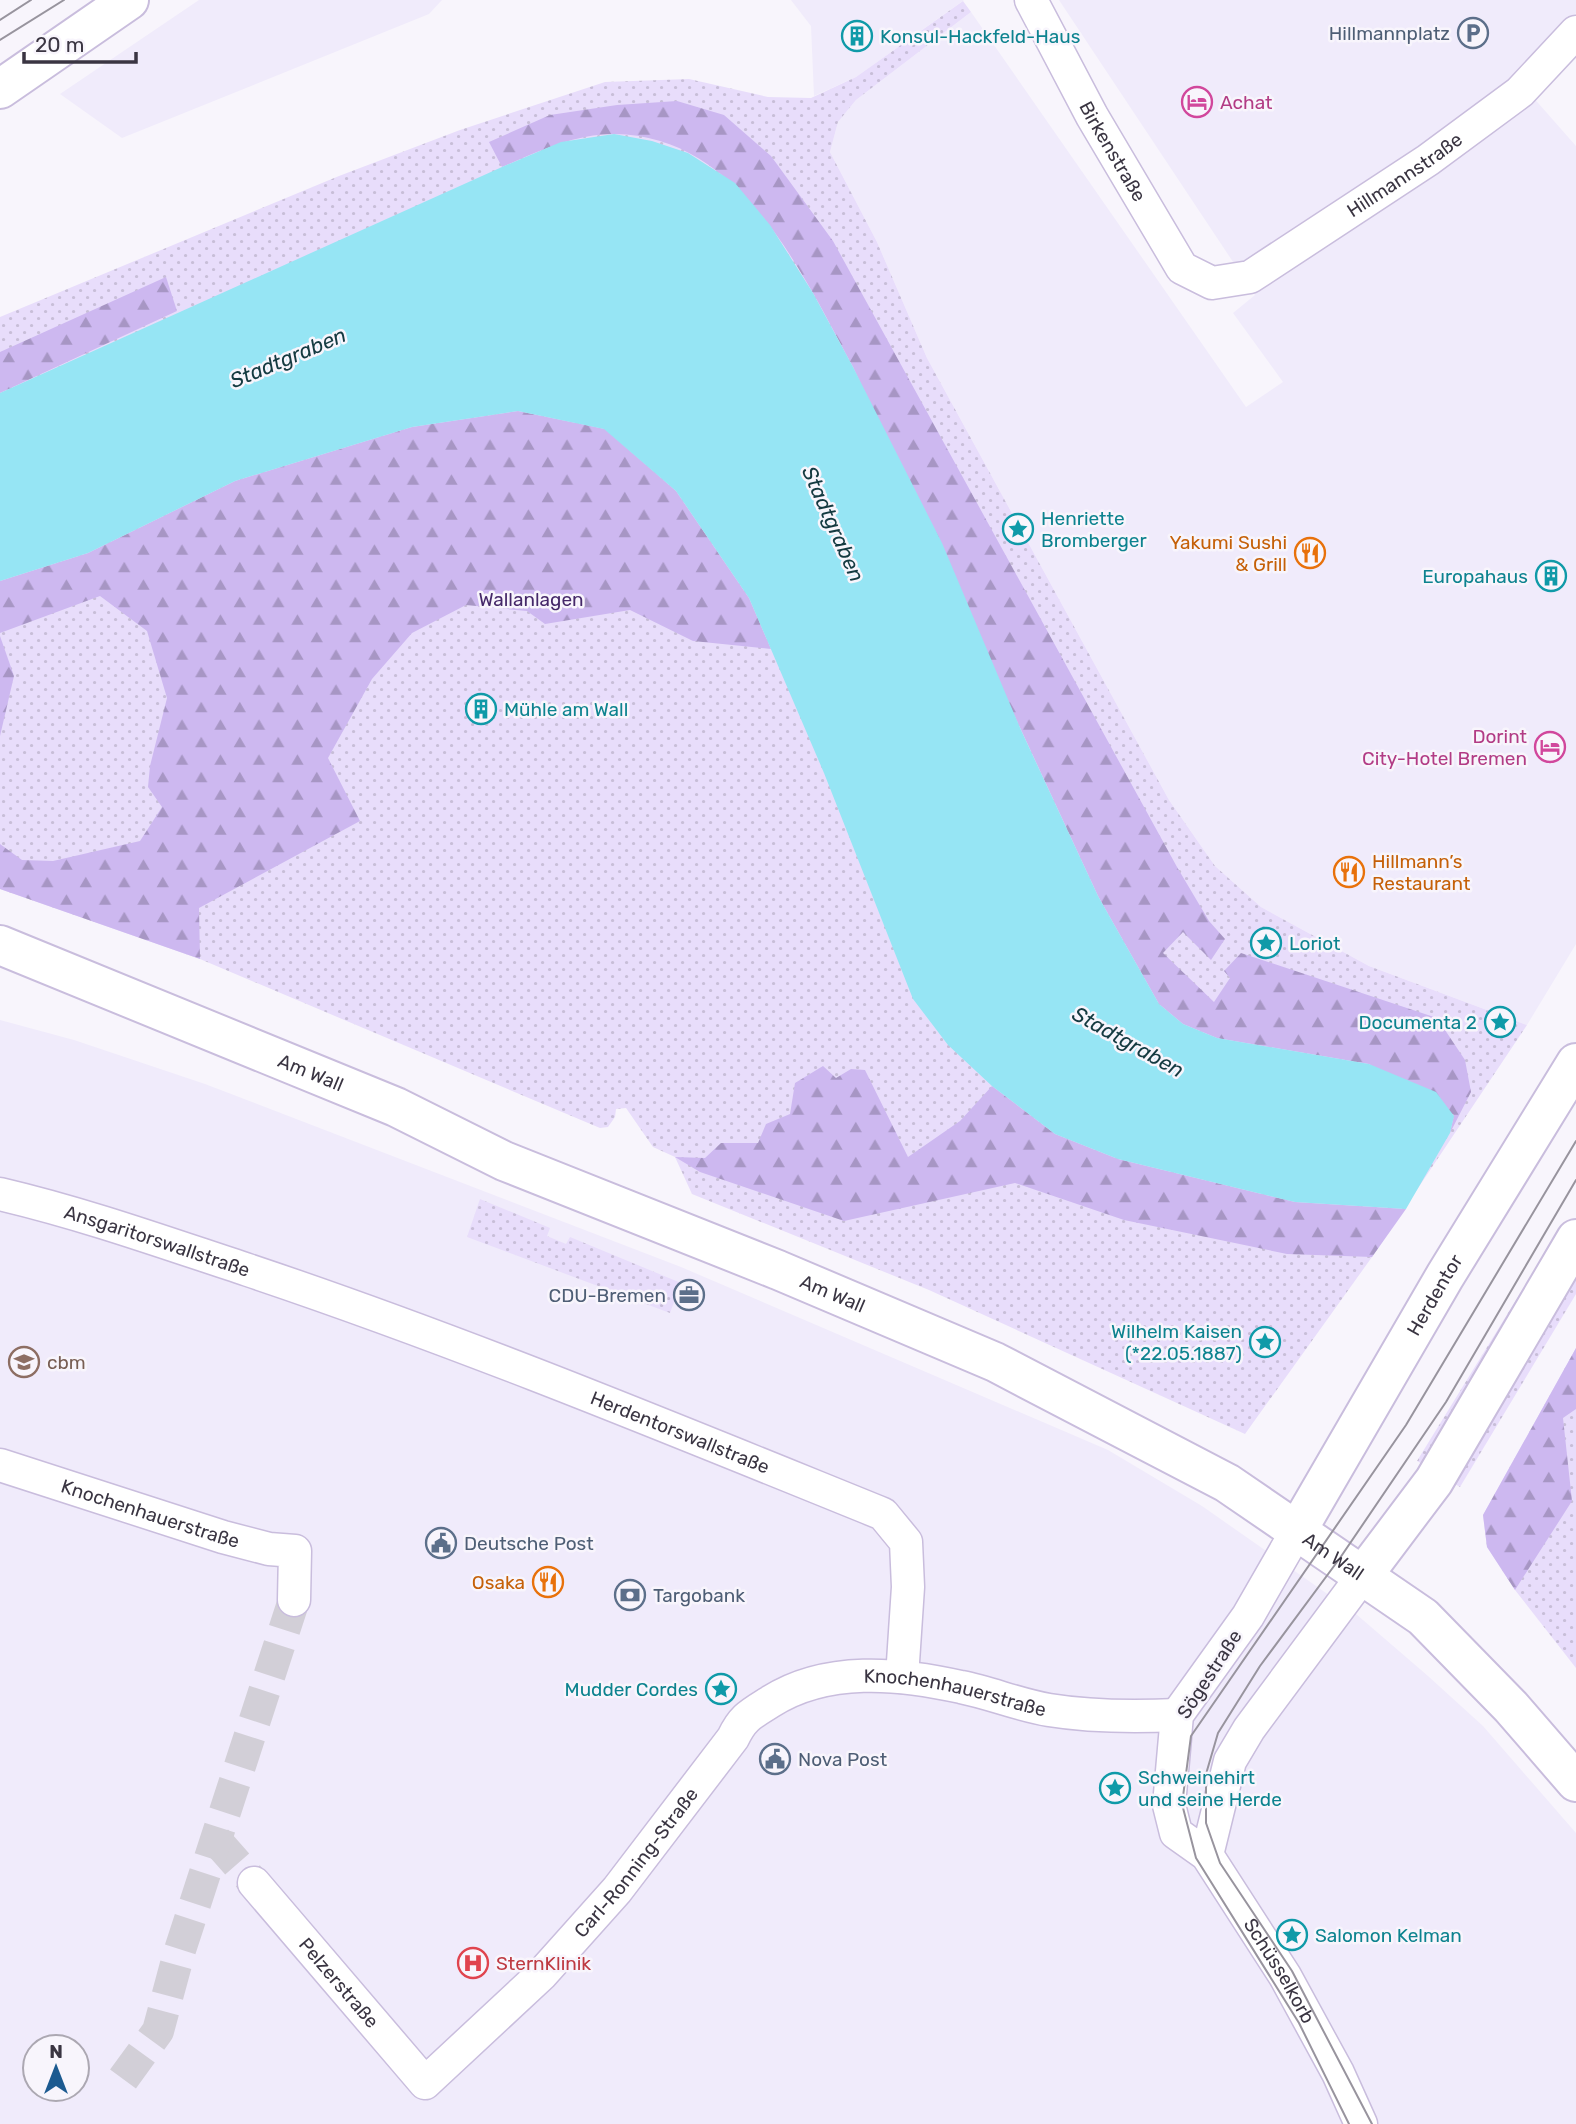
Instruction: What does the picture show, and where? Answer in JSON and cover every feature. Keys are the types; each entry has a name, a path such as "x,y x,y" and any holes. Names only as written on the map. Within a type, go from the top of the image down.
{"main road":[{"path":"0,89 130,0"},
{"name":"Am Wall","path":"0,945 396,1107 515,1166 778,1270 995,1362 1227,1483 1364,1574 1423,1618 1511,1707 1576,1782"},
{"path":"0,974 39,987 86,980"},
{"name":"Herdentor","path":"1298,1530 1445,1276 1576,1063"},
{"path":"1364,1574 1434,1481 1576,1239"}],"street":[{"name":"Birkenstraße","path":"1031,0 1092,116 1182,268 1212,284"},
{"name":"Hillmannstraße","path":"1212,284 1250,277 1429,160 1520,92 1576,32"},
{"name":"Ansgaritorswallstraße","path":"0,1194 70,1210 314,1292"},
{"name":"Herdentorswallstraße","path":"314,1292 600,1398 883,1514 906,1542 908,1610 902,1677"},
{"name":"Knochenhauerstraße","path":"3,1466 223,1537 269,1549 295,1551 294,1600"},
{"name":"Sögestraße","path":"1176,1833 1169,1805 1177,1716 1248,1616 1298,1530"},
{"path":"1207,1855 1230,1761 1249,1729 1364,1574"},
{"name":"Knochenhauerstraße","path":"742,1719 787,1690 844,1675 902,1677 961,1687 1046,1710 1085,1716 1177,1716"},
{"name":"Carl-Ronning-Straße","path":"425,2083 541,1975 617,1890 733,1738 742,1719"},
{"name":"Schüsselkorb","path":"1176,1833 1207,1855 1285,1976 1338,2073 1361,2124"},
{"name":"Pelzerstraße","path":"254,1883 425,2083"}],"shaded area":[{"path":"199,0 442,0 429,14 122,138 60,94"},
{"path":"791,0 964,0 856,77 814,96 811,26"},
{"path":"1059,0 1576,0 1576,13 1517,79 1576,146 1576,944 1527,1025 1369,966 1261,907 1215,866 1169,800 927,358 877,242 830,152 838,122 856,100 971,12 1246,407 1283,382 1233,313 1255,295"},
{"path":"0,1020 74,1040 205,1084 681,1267 1108,1450 1202,1506 1356,1614 1428,1676 1483,1726 1576,1833 1576,2124 0,2124"}],"green space":[{"name":"Wallanlagen","path":"963,1 971,12 856,100 838,122 830,152 877,242 927,358 1169,800 1215,866 1261,907 1369,966 1527,1025 1372,1257 1245,1434 929,1290 692,1194 675,1157 653,1147 626,1108 616,1109 615,1117 608,1127 600,1128 200,959 0,889 0,317 339,176 460,130 605,82 689,79 768,97 811,98 856,77"},
{"path":"677,101 724,115 771,156 833,241 1177,867 1209,921 1225,939 1211,960 1183,932 1163,953 1214,1002 1230,978 1224,971 1241,953 1437,1018 1465,1060 1471,1092 1450,1133 1454,1115 1369,1064 1217,1038 1183,1024 1159,1004 1098,896 853,367 788,252 762,216 732,183 697,158 658,140 614,134 585,137 556,145 502,167 489,142 550,115 617,105"},
{"path":"166,277 177,311 0,393 0,352"},
{"path":"518,411 605,429 676,491 749,598 771,649 693,641 630,610 545,624 527,611 466,605 412,633 372,679 328,758 360,821 199,908 200,959 0,889 0,844 22,860 53,861 140,841 162,807 148,787 150,766 167,698 147,631 100,596 0,633 0,581 88,553 235,481 412,427"},
{"path":"0,636 14,676 0,736"},
{"path":"823,1066 836,1078 851,1069 865,1070 908,1157 960,1121 992,1086 1055,1134 1118,1159 1295,1202 1406,1209 1372,1257 1287,1254 1124,1220 1015,1183 844,1221 700,1172 675,1157 705,1158 721,1143 758,1143 766,1124 790,1114 795,1083"},
{"path":"480,1199 550,1228 547,1236 566,1244 570,1237 681,1283 670,1313 467,1237"},
{"path":"1576,1261 1576,1294 1460,1487 1445,1478"},
{"path":"1535,1269 1541,1272 1426,1466 1417,1461"},
{"path":"1576,1348 1576,1668 1515,1590 1487,1547 1483,1515"},
{"path":"1576,1348 1576,1409 1563,1418 1572,1501 1515,1590 1487,1547 1483,1515"}],"water":[{"name":"Stadtgraben","path":"614,134 652,141 688,153 735,183 770,225 813,293 942,543 1021,730 1098,896 1159,1004 1183,1024 1217,1038 1369,1064 1436,1092 1454,1116 1450,1133 1406,1209 1295,1202 1118,1159 1055,1134 992,1086 948,1045 913,999 824,773 749,598 676,491 604,429 518,411 412,427 235,481 88,553 0,581 0,393 561,142"}],"tunnel":[{"path":"123,2079 158,2031 179,1953 294,1600"},
{"path":"216,1840 254,1883"}],"tram line":[{"path":"0,20 31,0"},
{"path":"0,40 64,0"},
{"path":"1349,2124 1299,2023 1196,1858 1182,1804 1191,1736 1406,1425 1576,1141"},
{"path":"1372,2124 1292,1971 1220,1863 1206,1823 1206,1774 1218,1733 1260,1666 1340,1558 1446,1402 1576,1180"}],"place":[{"name":"Hillmannplatz","path":"1473,33"},
{"name":"Konsul-Hackfeld-Haus","path":"857,36"},
{"name":"Achat","path":"1197,102"},
{"name":"Henriette Bromberger","path":"1018,529"},
{"name":"Yakumi Sushi & Grill","path":"1310,553"},
{"name":"Europahaus","path":"1551,576"},
{"name":"Mühle am Wall","path":"481,709"},
{"name":"Dorint City-Hotel Bremen","path":"1550,747"},
{"name":"Hillmann’s Restaurant","path":"1349,872"},
{"name":"Loriot","path":"1266,943"},
{"name":"Documenta 2","path":"1500,1022"},
{"name":"CDU-Bremen","path":"689,1295"},
{"name":"Wilhelm Kaisen (*22.05.1887)","path":"1265,1342"},
{"name":"cbm","path":"24,1362"},
{"name":"Deutsche Post","path":"441,1543"},
{"name":"Osaka","path":"548,1582"},
{"name":"Targobank","path":"630,1595"},
{"name":"Mudder Cordes","path":"721,1689"},
{"name":"Nova Post","path":"775,1759"},
{"name":"Schweinehirt und seine Herde","path":"1115,1788"},
{"name":"Salomon Kelman","path":"1292,1935"},
{"name":"SternKlinik","path":"473,1963"}]}
